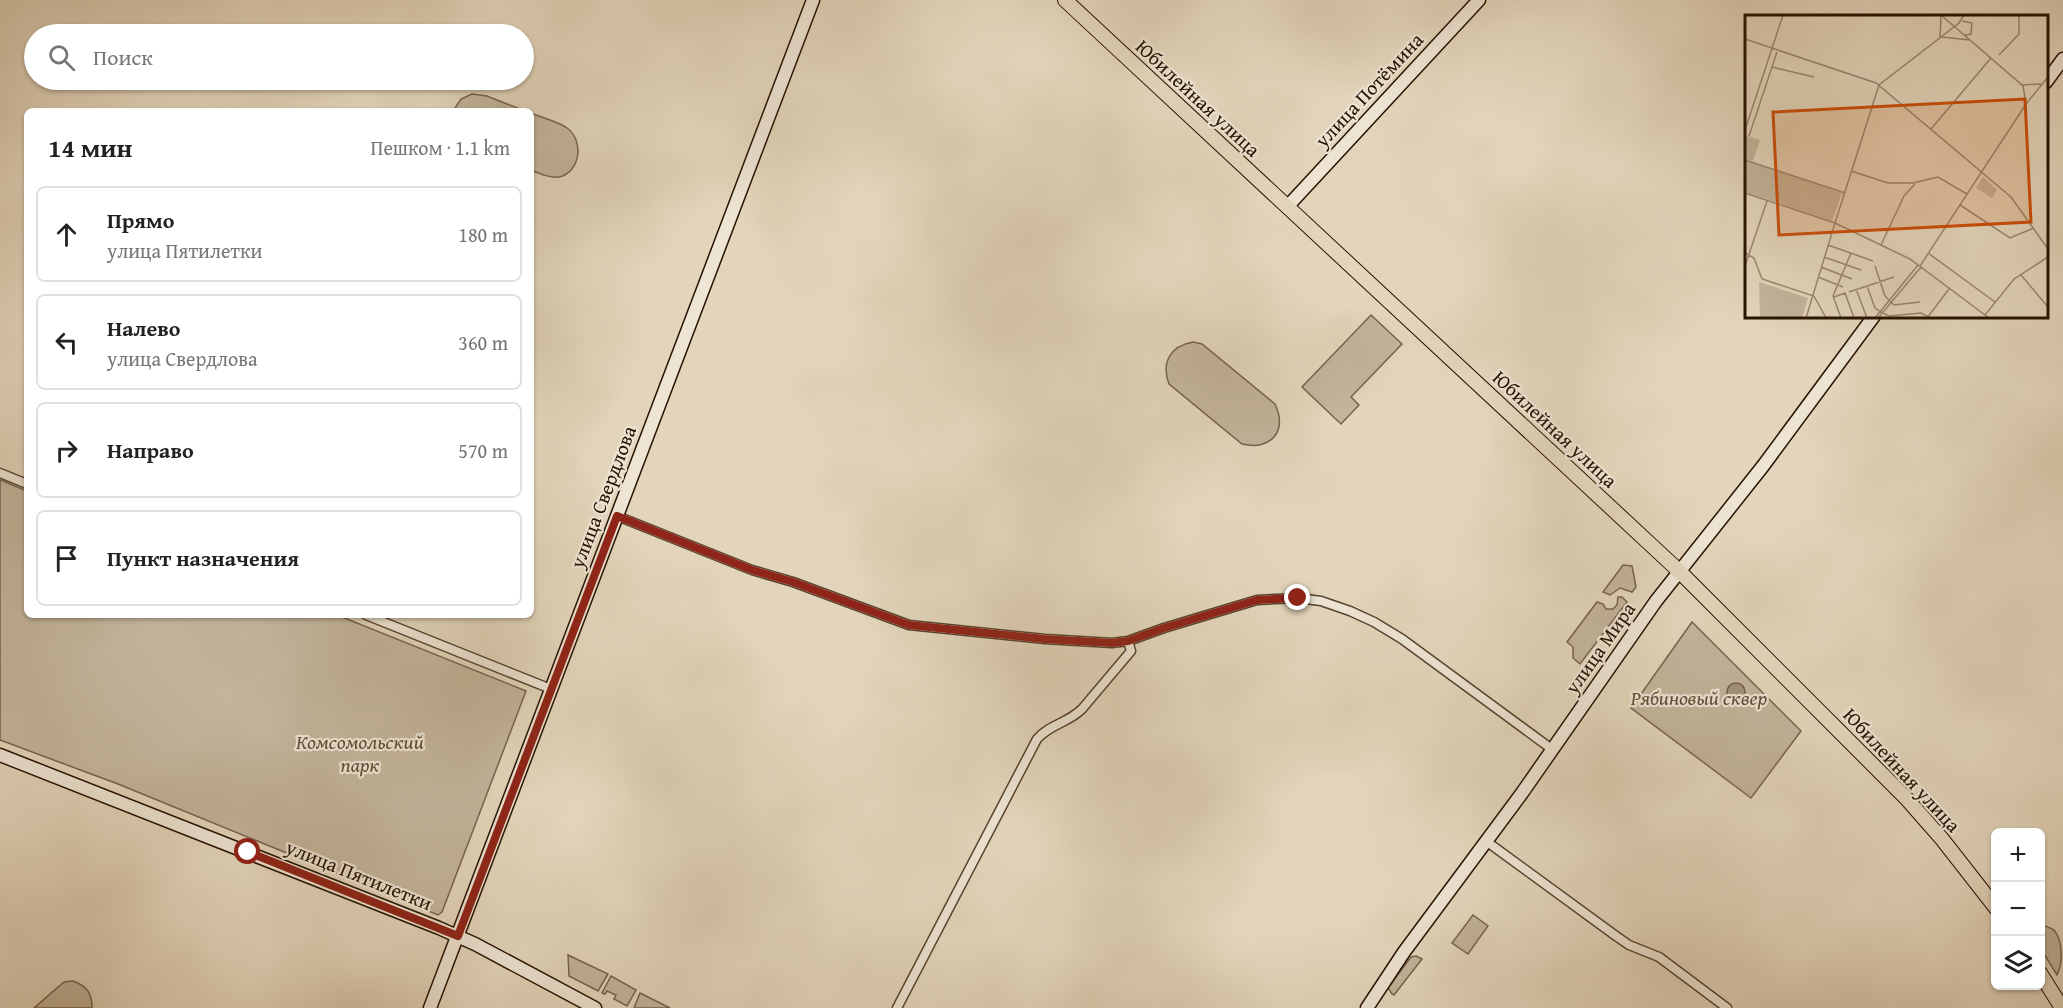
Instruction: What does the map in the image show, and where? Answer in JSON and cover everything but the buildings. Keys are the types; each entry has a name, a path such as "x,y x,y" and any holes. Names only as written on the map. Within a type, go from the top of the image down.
{"main road":[{"name":"улица Свердлова","path":"430,1008 813,0"},
{"name":"Юбилейная улица","path":"1065,0 1679,571 1906,798 1942,839 1991,903"},
{"name":"улица Потёмина","path":"1287,207 1479,0"},
{"path":"2048,79 2063,59"},
{"name":"улица Мира","path":"1367,1008 1404,952 1553,750 1656,601 1763,466 1873,318"},
{"name":"улица Пятилетки","path":"0,755 458,936 595,1008"},
{"path":"2045,981 2062,1008"}],"street":[{"path":"0,473 24,483"},
{"path":"617,516 758,572 793,582 909,625 1044,639 1112,643 1128,641 1257,600 1298,598 1321,601 1371,621 1402,639 1553,750"},
{"path":"374,618 551,689"},
{"path":"897,1008 1037,739 1045,729 1073,718 1082,709 1131,651 1128,641"},
{"path":"1486,841 1616,936 1629,945 1659,957 1727,1008"}],"green space":[{"path":"472,94 487,96 517,108 455,108 461,99"},
{"path":"534,114 567,128 572,133 578,147 576,162 566,174 552,177 534,171"},
{"path":"1371,315 1402,344 1351,397 1359,405 1341,424 1302,387"},
{"path":"1193,342 1202,344 1275,404 1279,414 1278,430 1269,442 1261,445 1242,444 1169,384 1166,369 1169,357 1178,347"},
{"name":"Комсомольский парк","path":"0,480 24,490 24,618 344,618 526,691 442,912 438,915 118,784 0,740"},
{"path":"1623,565 1632,566 1636,587 1632,592 1620,588 1610,595 1603,592"},
{"path":"1618,597 1622,597 1627,602 1580,664 1573,658 1573,647 1567,642 1597,602 1603,604 1606,609 1613,609 1617,605"},
{"name":"Рябиновый сквер","path":"1692,622 1801,731 1751,798 1631,708"},
{"path":"1473,915 1488,926 1468,954 1452,943"},
{"path":"2045,926 2054,930 2059,940 2061,958 2057,975 2045,956"},
{"path":"568,955 608,974 598,991 569,976"},
{"path":"1416,956 1422,959 1394,995 1392,994 1388,988 1411,957"},
{"path":"611,976 636,990 627,1006 614,999 616,995 607,991 605,994 602,993"},
{"path":"73,981 88,991 92,1008 34,1008 64,982"},
{"path":"640,993 670,1008 634,1008"}],"shaded area":[{"path":"1736,683 1742,686 1745,692 1742,698 1736,701 1730,698 1727,692 1730,686"}],"route":[{"path":"248,852 458,936 617,516 752,570 793,582 909,625 1044,639 1112,643 1128,641 1257,600 1298,598"}]}
